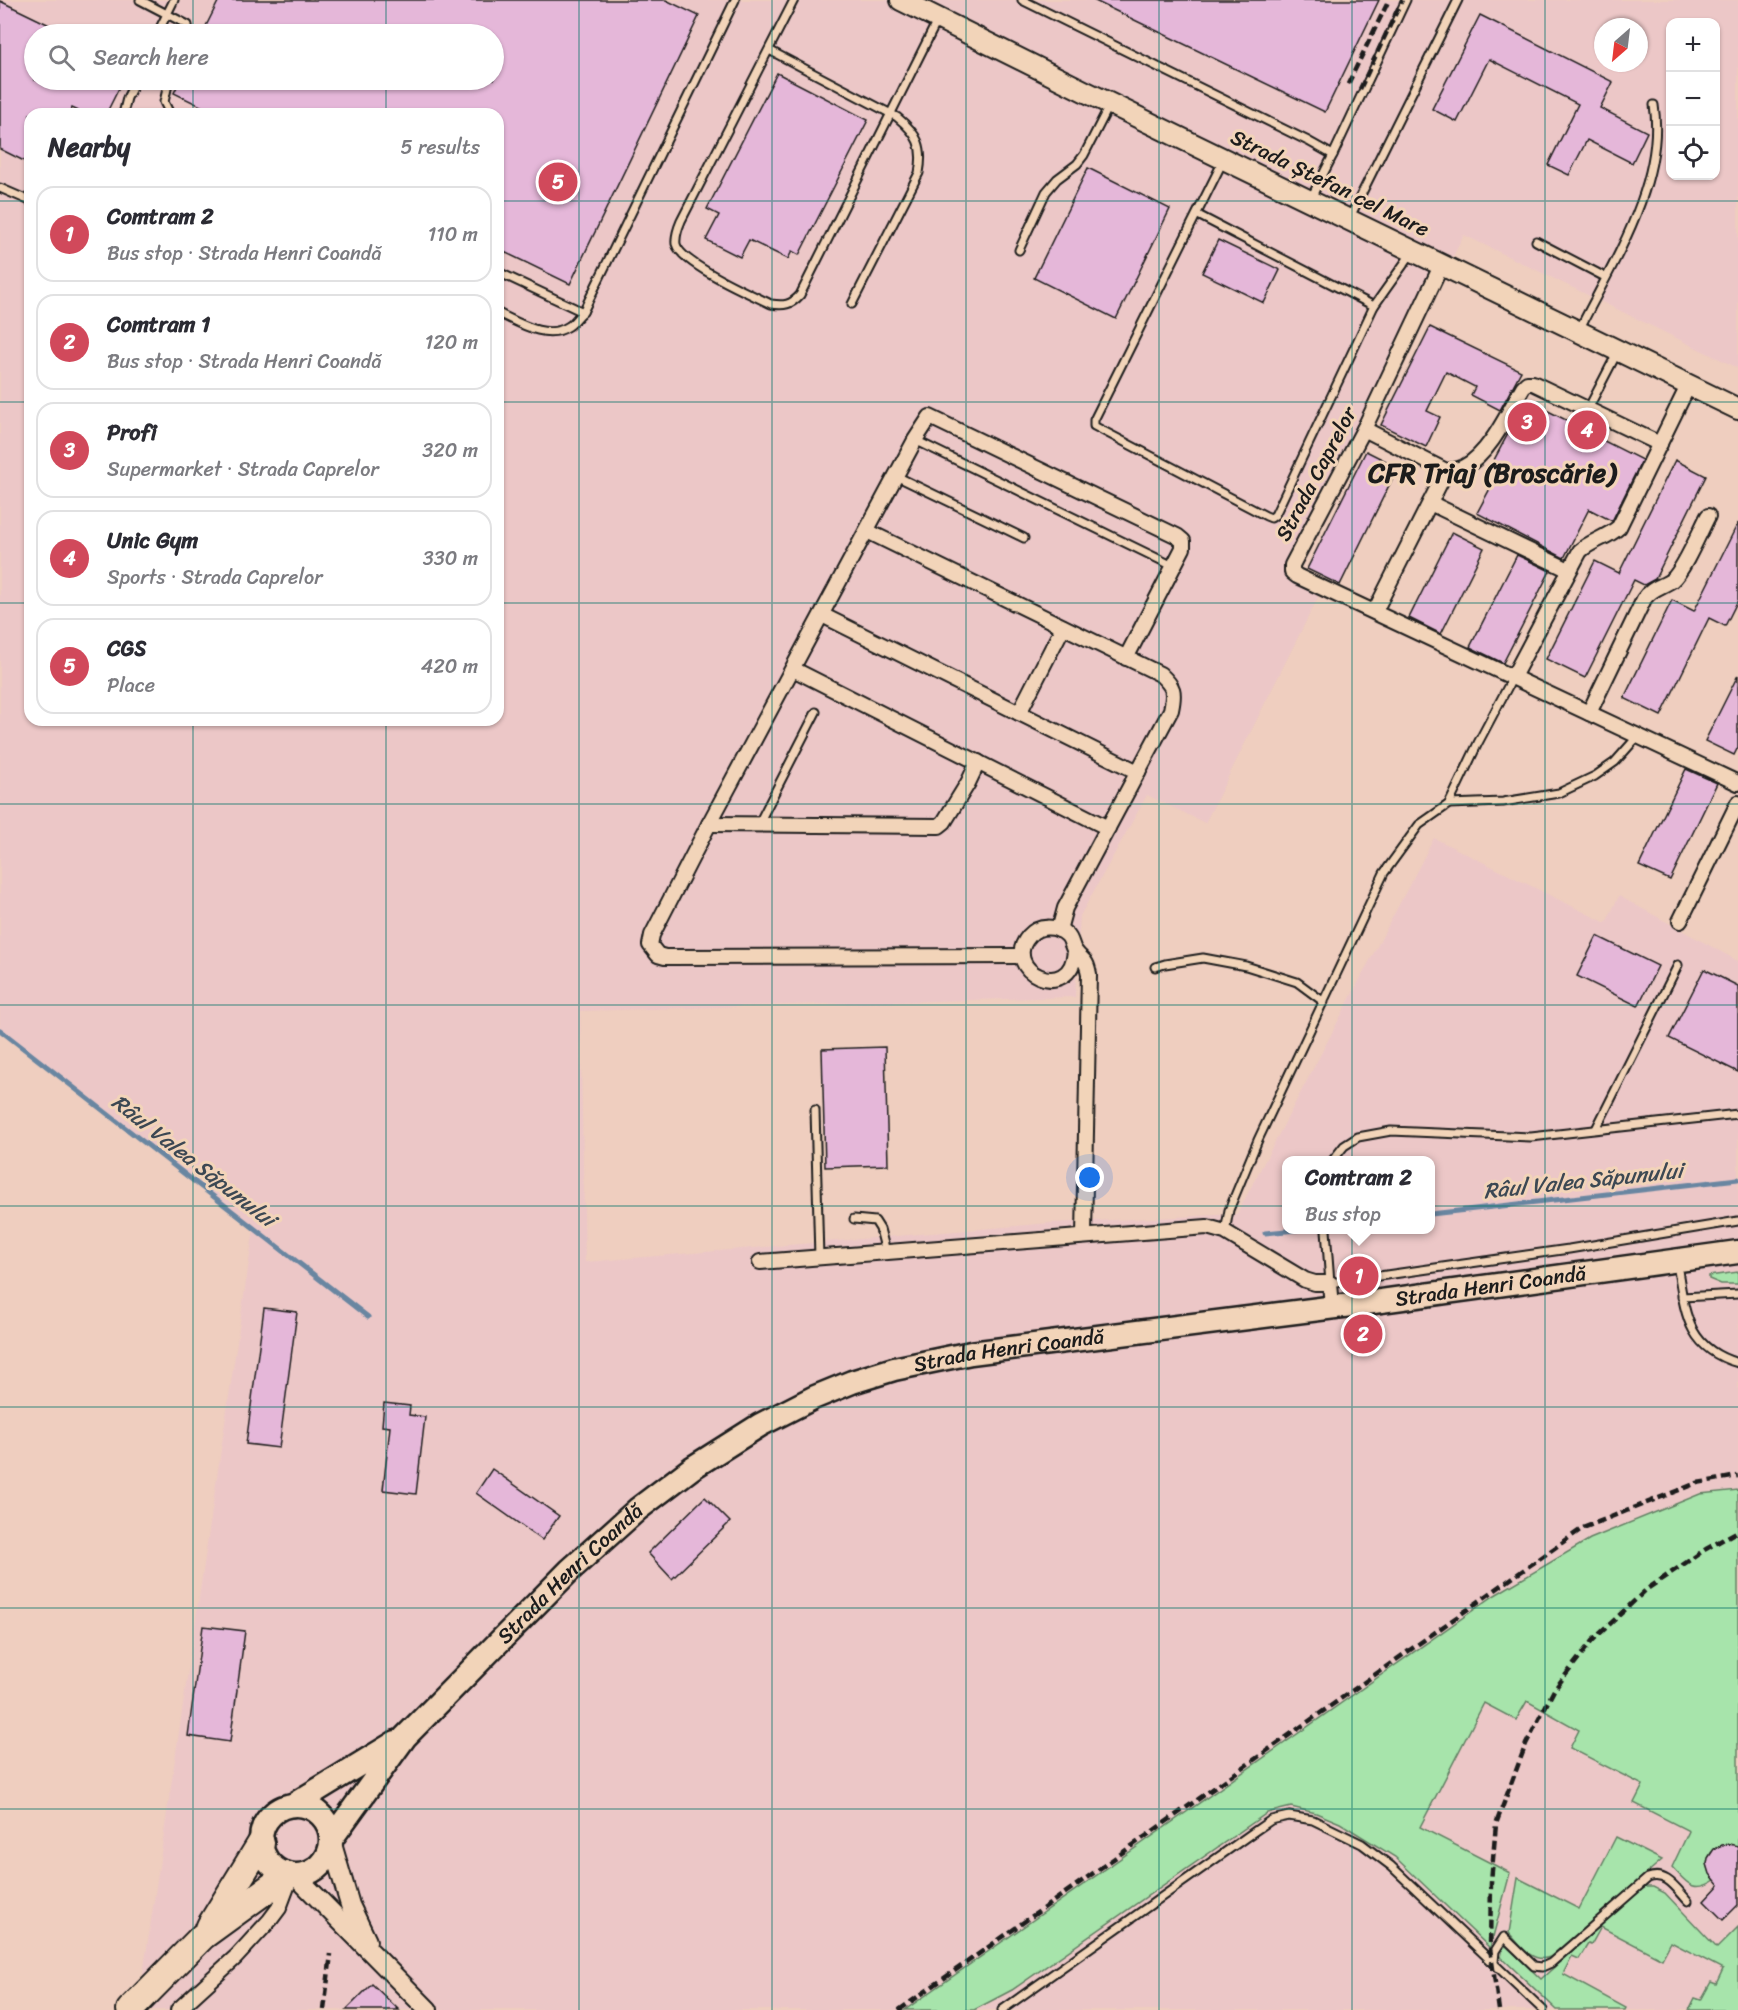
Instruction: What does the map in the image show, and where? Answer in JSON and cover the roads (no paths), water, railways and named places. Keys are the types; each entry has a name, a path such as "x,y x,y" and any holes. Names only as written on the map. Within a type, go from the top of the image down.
{"highway":[{"path":"203,1936 261,1843"},
{"path":"130,2010 203,1936 292,1875"}],"main road":[{"name":"Strada Ștefan cel Mare","path":"901,0 1738,409"},
{"name":"Strada Henri Coandă","path":"332,1841 405,1737 564,1577 638,1509 692,1468 760,1425 813,1398 852,1382 894,1369 971,1353 1738,1252"},
{"name":"Strada Henri Coandă","path":"293,1805 405,1737"},
{"path":"293,1805 315,1810 323,1817 329,1827 332,1841 330,1853 320,1867 313,1872 292,1875 277,1870 269,1863 261,1843 266,1822 282,1808 293,1805"}],"street":[{"name":"Strada Caprelor","path":"1375,611 1297,576 1292,572 1292,565 1364,429 1442,264"},
{"path":"1364,429 1446,471 1462,469 1483,451 1502,424 1523,387 1527,383 1533,383 1660,444"},
{"path":"1513,677 1580,551 1588,543 1611,535 1619,527 1689,384"},
{"path":"1022,956 665,957 658,955 650,945 652,935 709,824 915,440 930,417 1177,536 1183,541 1183,548 1126,658"},
{"path":"1446,471 1375,611 1738,783"},
{"path":"1430,503 1569,570"},
{"path":"1588,713 1644,598 1648,592 1672,580 1680,571 1708,516"},
{"path":"867,531 1160,674 1170,683 1175,694 1171,710 1065,908 1059,930"},
{"path":"822,615 1138,772"},
{"path":"1019,712 1063,627"},
{"path":"793,669 1108,828"},
{"path":"709,824 939,826 944,822 968,783 978,762"},
{"path":"1680,921 1738,803"},
{"path":"1050,927 1059,930 1072,942 1074,960 1064,975 1047,980 1038,977 1025,965 1022,956 1023,947 1033,932 1050,927"},
{"path":"1074,951 1082,957 1089,974 1084,1236"},
{"path":"760,1262 1207,1227 1225,1232 1305,1280 1330,1283 1332,1307"},
{"path":"332,1841 351,1905 372,1953"},
{"path":"178,2010 236,1957 270,1920 279,1908 292,1875 428,2010"}],"lane":[{"path":"140,0 186,24"},
{"path":"162,24 174,0"},
{"path":"504,317 529,328 550,332 569,327 582,312 735,0"},
{"path":"794,0 676,234 676,244 682,254 694,264 771,304 784,306 800,296 938,18"},
{"path":"1022,0 1333,155"},
{"path":"1310,201 1406,0"},
{"path":"1349,219 1458,0"},
{"path":"769,50 891,114 910,127 919,144 922,158 919,173 852,304"},
{"path":"124,108 131,90"},
{"path":"167,90 164,102 167,108"},
{"path":"1019,250 1046,192 1084,155 1110,104"},
{"path":"1579,330 1627,235 1641,200 1654,157 1657,125 1654,105"},
{"path":"1224,159 1094,420 1094,426 1255,511 1271,518 1275,515 1374,306 1414,251"},
{"path":"0,188 24,198"},
{"path":"1198,214 1374,306"},
{"path":"1536,241 1605,277"},
{"path":"504,275 582,312"},
{"path":"1588,409 1619,350"},
{"path":"915,440 1173,566"},
{"path":"896,477 1024,538"},
{"path":"1225,1232 1235,1194 1384,873 1419,825 1449,804 1513,677"},
{"path":"758,825 816,712"},
{"path":"1449,804 1503,802 1559,793 1595,776 1615,762 1638,736"},
{"path":"1155,967 1203,958 1246,966 1297,982 1323,1002"},
{"path":"1596,1129 1678,965"},
{"path":"815,1110 819,1258"},
{"path":"1337,1156 1344,1146 1358,1137 1391,1131 1531,1137 1738,1114"},
{"path":"854,1219 875,1221 886,1252"},
{"path":"1326,1234 1330,1283 1569,1249 1738,1221"},
{"path":"1676,1260 1687,1321 1696,1337 1710,1350 1725,1359 1738,1363"},
{"path":"1682,1297 1738,1294"},
{"path":"1002,2010 1256,1831 1271,1821 1289,1816 1312,1820 1362,1844 1391,1866 1543,2010"},
{"path":"1494,1962 1495,1952 1504,1937 1534,1966 1542,1967 1551,1963 1648,1878 1655,1875 1664,1876 1688,1901"}],"waterway":[{"name":"Râul Valea Săpunului","path":"0,1030 368,1317"},
{"name":"Râul Valea Săpunului","path":"1435,1214 1738,1179"},
{"name":"Râul Valea Săpunului","path":"1265,1233 1282,1231"}],"railway":[{"path":"1348,84 1389,0"},
{"path":"1360,89 1402,0"},
{"path":"899,2010 1583,1528 1697,1483 1738,1476"},
{"path":"1499,2010 1490,1948 1491,1882 1496,1824 1526,1744 1554,1690 1592,1641 1647,1589 1706,1549 1738,1531"},
{"path":"324,2010 331,1954"}],"place":[{"name":"CGS","path":"558,182"},
{"name":"Profi","path":"1527,422"},
{"name":"Unic Gym","path":"1587,430"},
{"name":"Comtram 2","path":"1359,1276"},
{"name":"Comtram 1","path":"1363,1334"}],"district":[{"name":"CFR Triaj (Broscărie)","path":"1492,473"}]}
